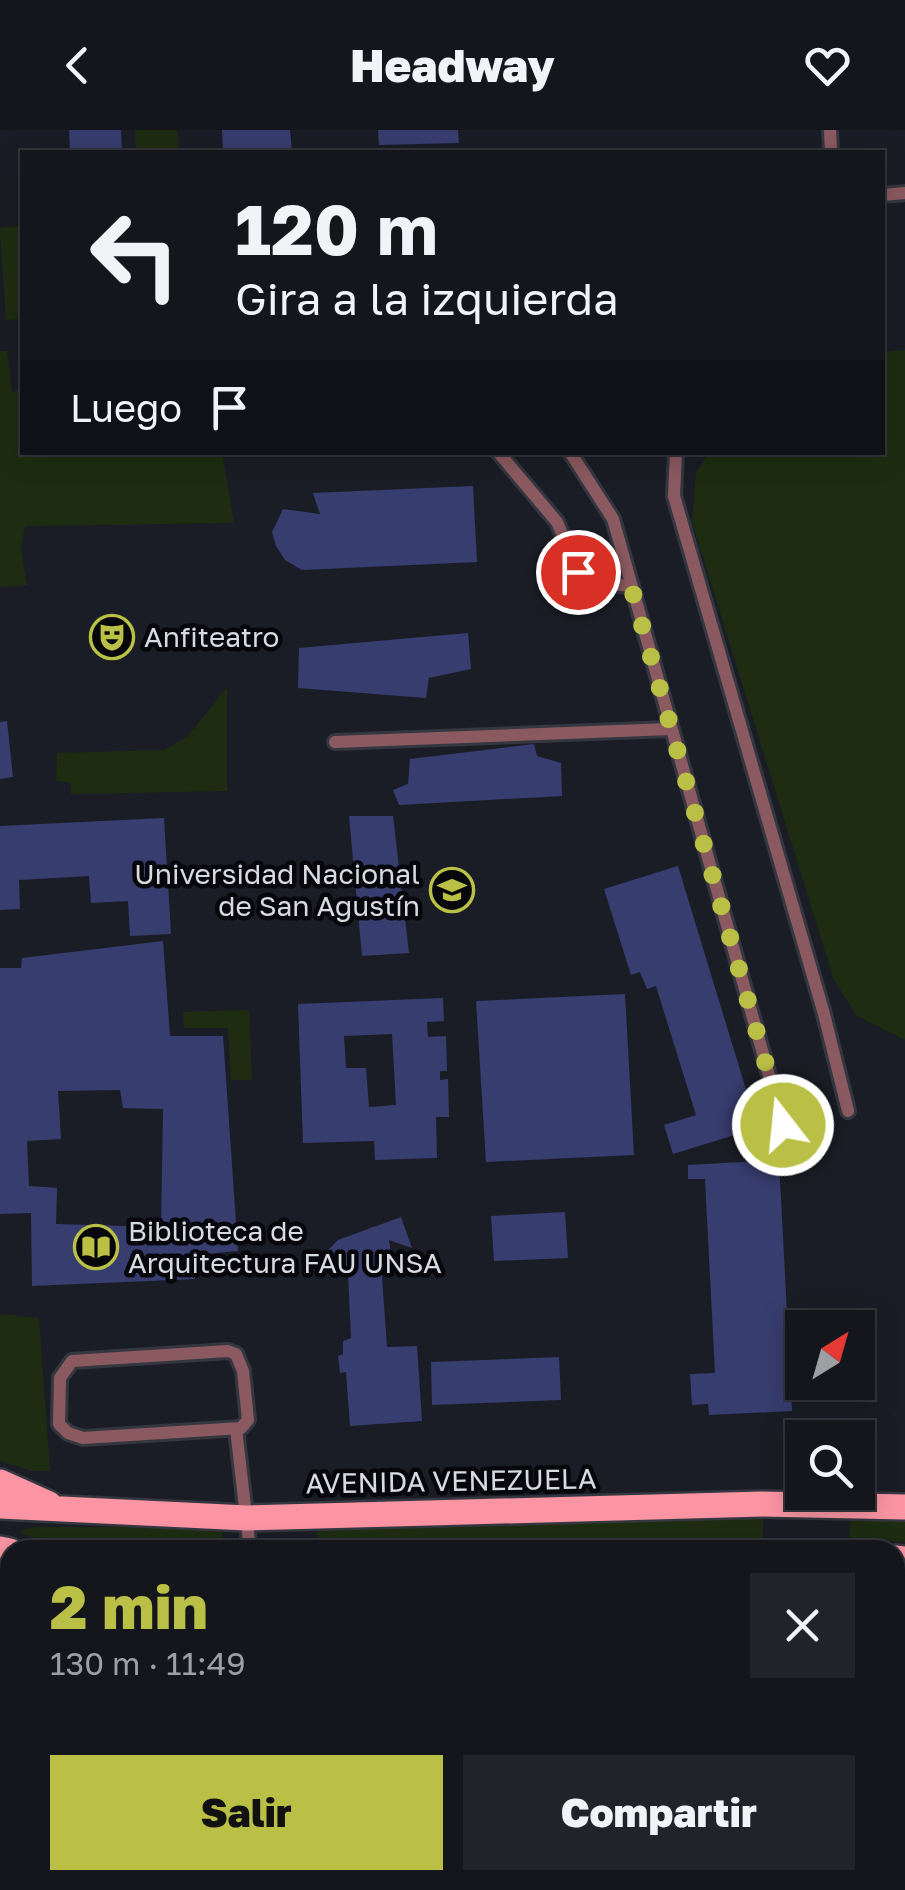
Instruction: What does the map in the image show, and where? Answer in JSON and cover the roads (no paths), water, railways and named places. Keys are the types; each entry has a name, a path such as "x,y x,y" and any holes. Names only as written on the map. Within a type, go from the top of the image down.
{"main road":[{"path":"0,1482 67,1512"},
{"name":"AVENIDA VENEZUELA","path":"0,1506 247,1518 762,1504 905,1507"}],"lane":[{"path":"501,455 557,522 578,572 594,582 631,586"},
{"path":"572,455 613,519 783,1125"},
{"path":"676,455 674,496 824,1014 848,1111"},
{"path":"335,742 670,728"},
{"path":"228,1350 241,1361 248,1415 246,1424 236,1429 75,1437 59,1424 60,1378 66,1366 79,1360 228,1350"},
{"path":"236,1429 249,1540"}],"place":[{"name":"Anfiteatro","path":"112,637"},
{"name":"Universidad Nacional de San Agustín","path":"452,890"},
{"name":"Biblioteca de Arquitectura FAU UNSA","path":"96,1247"}]}
